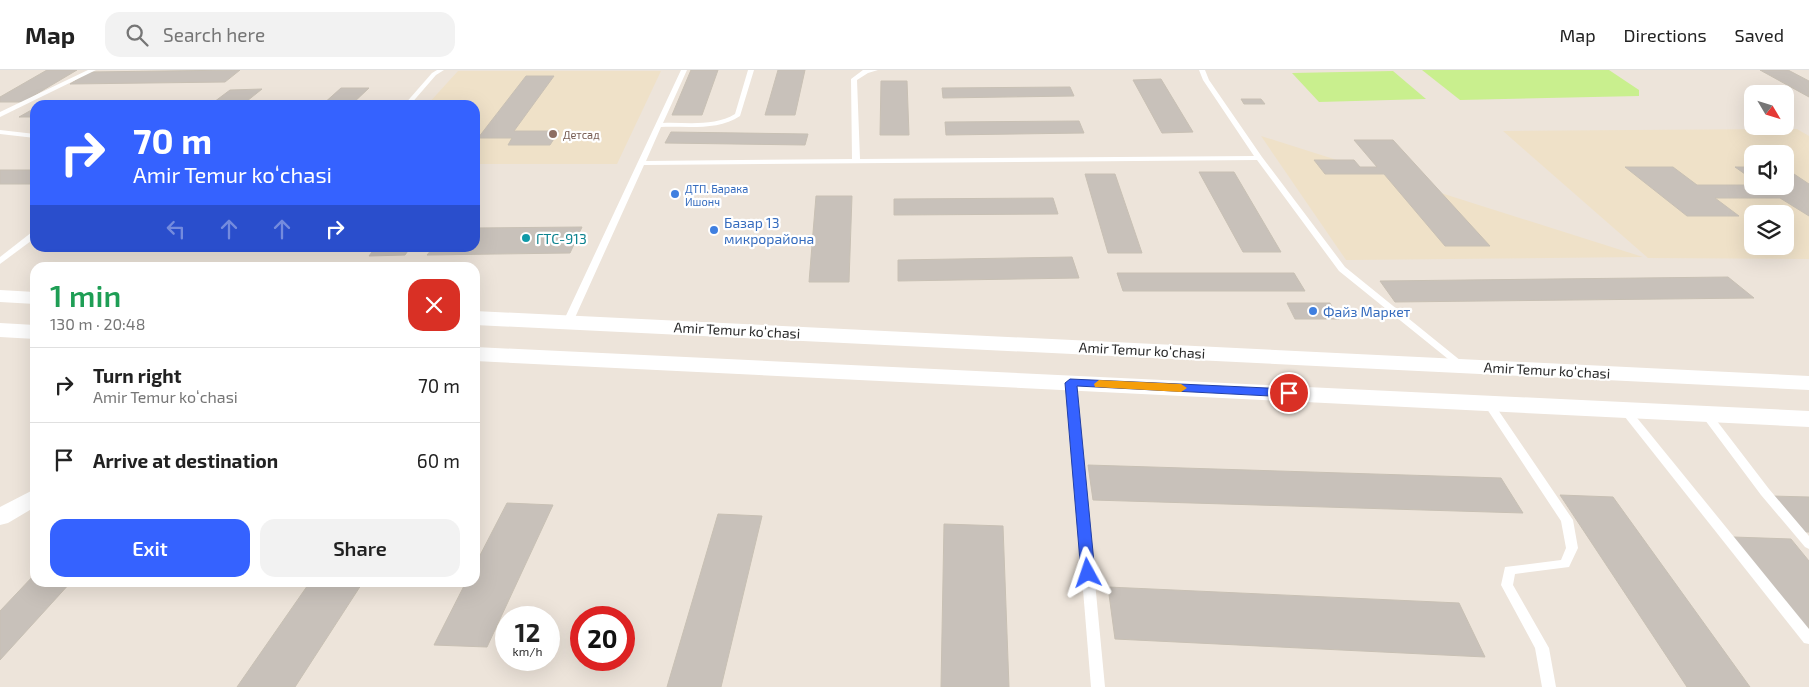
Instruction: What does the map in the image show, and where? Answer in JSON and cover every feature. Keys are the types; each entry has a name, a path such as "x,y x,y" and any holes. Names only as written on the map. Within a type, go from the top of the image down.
{"street":[{"path":"0,296 30,298"},
{"name":"Amir Temur koʻchasi","path":"480,318 1809,383"},
{"path":"552,358 568,322"},
{"path":"0,330 30,332"},
{"path":"480,354 1809,419"},
{"path":"1461,365 1488,403"},
{"path":"0,518 30,499"}],"lane":[{"path":"32,100 93,70"},
{"path":"411,100 434,74 441,70"},
{"path":"568,322 684,70"},
{"path":"659,125 717,123 733,120 738,115 751,70"},
{"path":"856,161 854,79 866,71 875,70"},
{"path":"1202,70 1206,80 1259,158 1342,268 1461,365"},
{"path":"0,116 30,101"},
{"path":"0,132 30,135"},
{"path":"641,163 1259,158"},
{"path":"0,262 30,238"},
{"path":"1070,383 1098,687"},
{"path":"1488,403 1567,520 1572,548 1565,564 1509,570 1507,585 1542,648 1550,687"},
{"path":"1625,410 1809,639"},
{"path":"1706,414 1764,492 1809,544"}],"shaded area":[{"name":"Детсад","path":"458,71 661,71 617,164 480,164 480,100 432,100"},
{"path":"1744,129 1744,135 1794,135 1794,129 1797,129 1809,136 1809,259 1648,258 1503,131"},
{"path":"1261,136 1643,257 1346,260"}],"green space":[{"path":"1422,70 1609,70 1639,90 1639,96 1460,100"},
{"path":"1393,71 1426,99 1319,102 1292,73"}],"building":[{"path":"47,70 77,70 23,102 0,102 0,97"},
{"path":"240,70 225,82 70,84 89,72"},
{"path":"691,70 718,70 702,115 672,115"},
{"path":"778,70 805,70 795,115 765,115"},
{"path":"1760,70 1788,70 1809,81 1809,97 1794,89 1794,85 1787,85"},
{"path":"526,76 554,76 514,131 559,131 550,145 508,145 512,138 480,138 480,135"},
{"path":"1161,79 1193,132 1162,133 1133,80"},
{"path":"881,81 907,81 909,135 880,135"},
{"path":"1070,87 1074,96 943,98 942,88"},
{"path":"341,88 369,88 356,100 328,100"},
{"path":"262,89 248,100 217,100 230,90"},
{"path":"1241,99 1261,99 1265,104 1244,104"},
{"path":"30,111 30,117 19,117"},
{"path":"1079,121 1084,133 946,135 945,122"},
{"path":"671,132 808,134 805,145 665,143"},
{"path":"1354,140 1393,140 1490,246 1445,246 1384,174 1325,174 1314,160 1354,160 1360,167 1377,167"},
{"path":"1625,167 1673,167 1697,185 1744,185 1744,195 1794,195 1794,174 1809,184 1809,216 1780,198 1715,198 1739,216 1687,216"},
{"path":"1735,167 1744,167 1744,173"},
{"path":"0,170 30,170 30,184 0,184"},
{"path":"1199,172 1234,172 1281,252 1243,252"},
{"path":"1085,174 1115,174 1142,253 1108,253"},
{"path":"816,196 852,196 849,282 809,282"},
{"path":"1053,198 1058,214 894,215 894,199"},
{"name":"ГТС-913","path":"582,227 570,253 427,255 430,252 480,252 480,228"},
{"path":"372,252 407,252 405,255 369,256"},
{"path":"1072,257 1079,278 898,281 898,260"},
{"path":"1117,273 1294,273 1305,291 1123,291"},
{"path":"1728,277 1754,298 1395,302 1380,281"},
{"name":"Файз Маркет","path":"1287,303 1330,303 1339,319 1295,319"},
{"path":"1088,465 1501,478 1523,513 1093,500"},
{"path":"1560,495 1613,497 1750,687 1687,687"},
{"path":"1771,496 1809,497 1809,532 1803,532"},
{"path":"507,503 553,505 506,606 495,606 495,630 487,647 434,645 463,587 480,587 480,555"},
{"path":"718,514 762,516 721,687 667,687"},
{"path":"944,524 1003,526 1009,687 941,687"},
{"path":"1733,537 1791,539 1809,561 1809,631"},
{"path":"30,579 30,587 66,587 0,660 0,611"},
{"path":"307,587 360,587 295,687 237,687"},
{"path":"1108,587 1459,603 1485,657 1115,639"}],"slow traffic":[{"path":"1099,384 1181,388"}],"place":[{"name":"Детсад","path":"553,134"},
{"name":"ДТП. Барака Ишонч","path":"675,194"},
{"name":"Базар 13 микрорайона","path":"714,230"},
{"name":"ГТС-913","path":"526,238"},
{"name":"Файз Маркет","path":"1313,311"}],"route":[{"path":"1088,573 1070,383 1289,393"}]}
